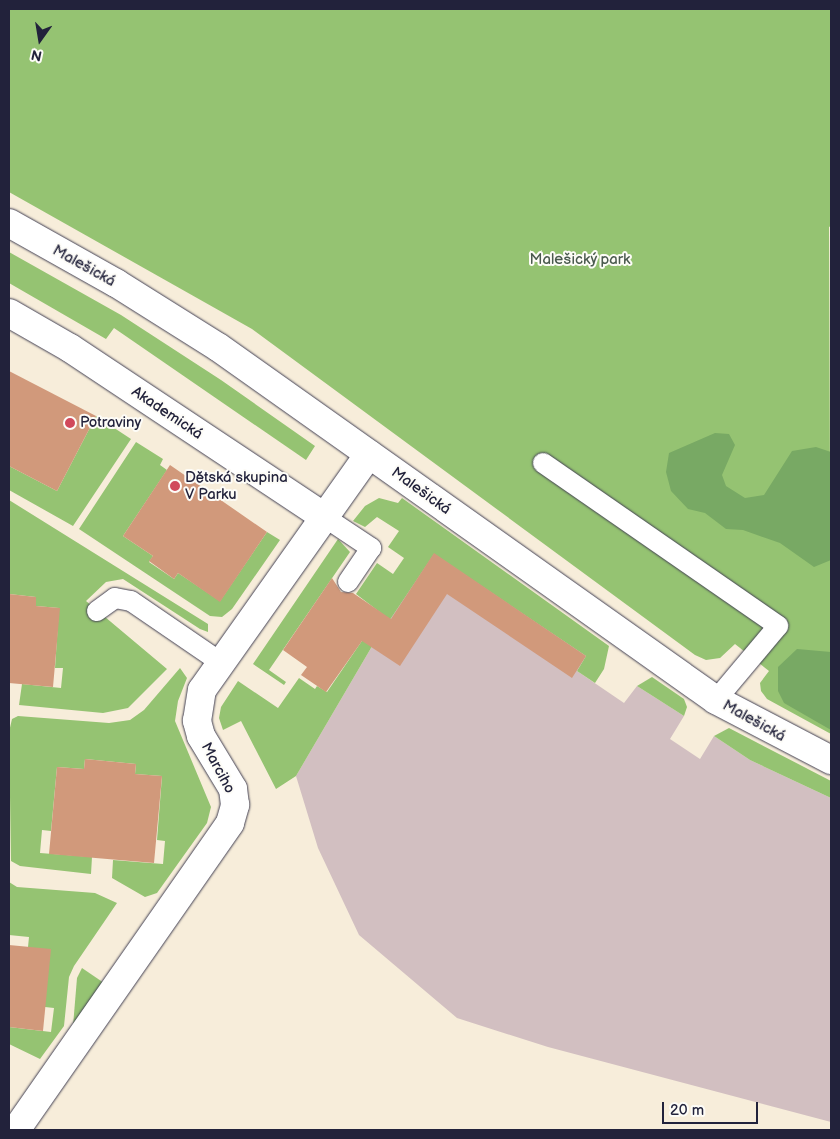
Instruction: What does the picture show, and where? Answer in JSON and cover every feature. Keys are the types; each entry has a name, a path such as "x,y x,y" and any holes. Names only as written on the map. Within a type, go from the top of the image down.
{"street":[{"name":"Malešická","path":"9,223 168,315 369,454 716,700 831,760"},
{"name":"Akademická","path":"11,321 70,348 323,516"},
{"name":"Marciho","path":"17,1130 230,824 235,805 233,789 201,736 197,722 202,690 323,516 369,454"}],"lane":[{"path":"543,462 778,626 716,700"},
{"path":"323,516 371,548 348,582"},
{"path":"97,611 115,598 131,602 220,662"},
{"path":"9,1129 17,1130"}],"shaded area":[{"path":"434,553 586,656 577,671 624,703 637,686 684,716 670,739 700,759 714,736 750,760 831,798 831,1122 548,1047 457,1018 359,935 318,848 296,776 371,648"}],"green space":[{"name":"Malešický park","path":"9,9 831,9 831,226 829,227 831,734 767,699 761,691 760,683 769,671 735,644 720,658 706,660 695,655 252,329 9,192"},
{"path":"9,252 121,315 221,380 315,446 306,460 114,328 106,339 9,283"},
{"path":"96,416 131,439 73,526 9,490 9,466 57,491"},
{"path":"715,433 729,434 735,445 722,475 726,486 745,498 764,495 792,451 816,447 831,452 831,560 814,567 780,543 743,530 726,529 705,513 688,509 671,491 666,472 669,453"},
{"path":"136,442 163,459 160,465 167,470 123,536 153,556 149,562 174,579 178,573 220,601 267,532 280,540 232,609 222,617 210,616 79,529"},
{"path":"379,498 398,503 402,498 609,646 604,669 595,683 577,671 586,656 434,554 371,648 296,776 276,789 241,721 223,730 219,718 221,707 238,681 278,708 299,678 315,689 317,686 327,692 381,613 356,594 377,563 393,574 404,558 388,547 399,531 377,517 365,527 353,521 365,506"},
{"path":"9,500 208,624 208,632 200,629 123,579 106,582 86,601 167,669 128,708 103,713 19,705 22,684 61,688 63,668 55,668 59,608 36,606 36,597 9,594"},
{"path":"338,539 350,552 269,670 286,682 284,685 253,664"},
{"path":"797,649 831,652 831,730 784,703 778,691 778,667"},
{"path":"180,668 187,678 178,701 175,721 211,807 207,823 157,893 145,897 112,878 113,860 163,864 165,841 157,840 162,776 135,774 136,764 85,759 84,769 57,767 51,831 42,830 40,853 92,857 91,874 20,866 11,861 9,732 12,719 18,716 109,723 130,720 144,710"},
{"path":"652,677 684,699 687,707 684,716 637,686"},
{"path":"729,728 831,781 831,798 750,760 714,736"},
{"path":"9,882 17,887 95,893 117,903 74,966 69,977 64,1026 40,1059 9,1044 9,1027 51,1032 54,1008 45,1007 28,947 29,937 9,935"},
{"path":"82,968 104,983 73,1026 77,978"}],"building":[{"path":"9,371 96,416 57,491 9,466"},
{"path":"170,465 267,532 220,602 178,573 174,579 149,561 153,556 123,536"},
{"path":"434,553 586,656 572,678 447,594 400,666 362,641 326,692 301,675 307,667 283,650 332,578 341,592 353,593 391,619"},
{"path":"9,594 36,597 36,606 60,608 53,687 9,683"},
{"path":"85,759 136,764 135,774 162,776 154,863 49,854 57,767 84,769"},
{"path":"9,945 51,949 43,1031 9,1027"}],"place":[{"name":"Potraviny","path":"70,423"},
{"name":"Dětská skupina V Parku","path":"175,486"}]}
